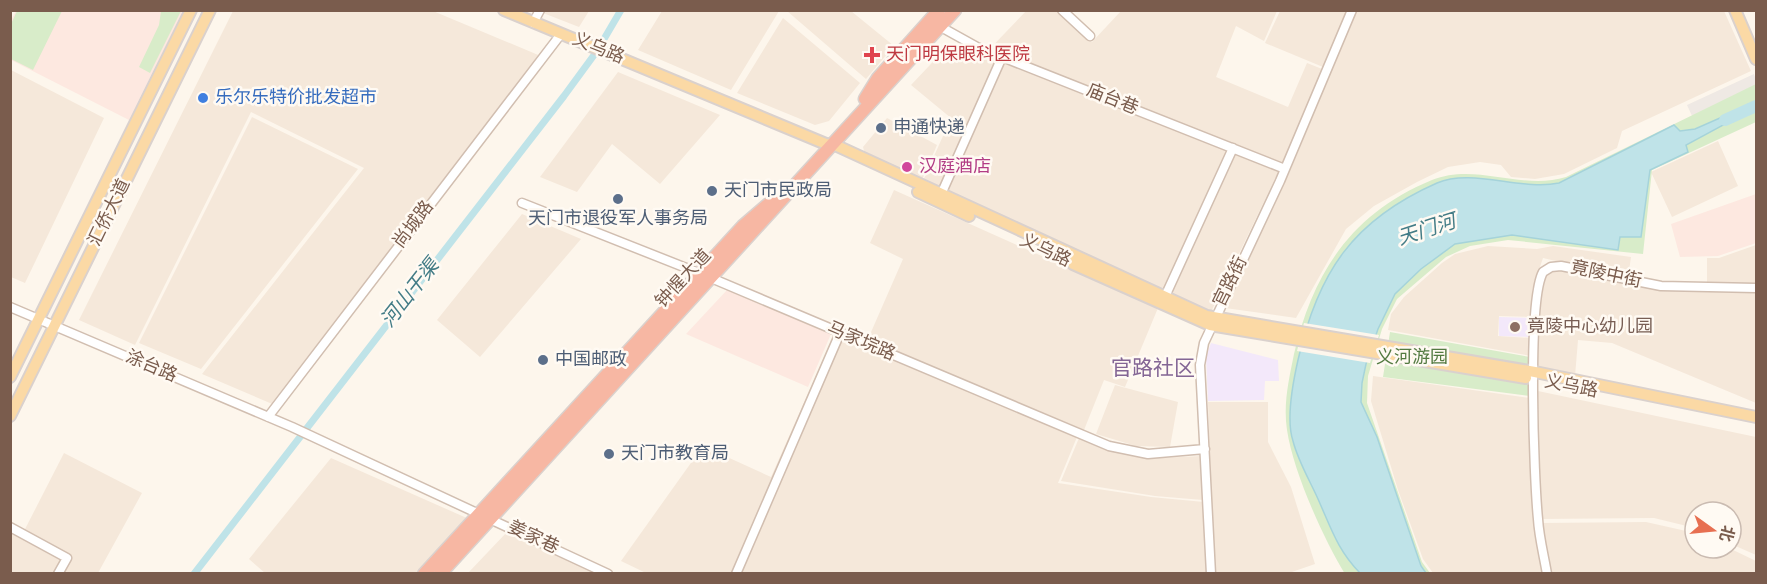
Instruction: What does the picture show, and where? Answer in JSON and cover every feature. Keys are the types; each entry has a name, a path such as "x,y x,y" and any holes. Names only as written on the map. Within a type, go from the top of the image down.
{"highway":[{"path":"868,102 878,78 939,10"},
{"name":"钟惺大道","path":"431,573 552,455 633,357 830,146 945,10"},
{"name":"钟惺大道","path":"868,102 942,28 955,10"},
{"path":"942,28 961,10"},
{"name":"钟惺大道","path":"440,573 563,425 633,357"},
{"path":"424,573 487,517"},
{"path":"447,573 487,517"}],"main road":[{"name":"汇侨大道","path":"10,377 191,10"},
{"name":"汇侨大道","path":"10,416 210,10"},
{"name":"义乌路","path":"504,10 830,146 1163,301 1212,321 1535,376 1756,417"},
{"path":"1734,10 1756,59"},
{"path":"1741,10 1756,44"},
{"name":"义乌路","path":"1535,376 1756,424"}],"street":[{"path":"532,22 540,10"},
{"path":"1062,10 1090,36"},
{"name":"官路街","path":"1211,573 1200,365 1203,343 1285,169 1352,10"},
{"name":"庙台巷","path":"942,28 1002,57 1285,169"},
{"name":"尚城路","path":"268,417 561,34"},
{"path":"940,198 1002,57"},
{"path":"1163,301 1233,148"},
{"name":"马家垸路","path":"522,203 707,276 1115,448 1148,454 1205,449"},
{"name":"竟陵中街","path":"1547,573 1538,522 1535,376 1537,297 1541,277 1551,267 1561,266 1661,286 1756,288"},
{"name":"涂台路","path":"10,307 292,427 487,517"},
{"path":"736,573 840,333"},
{"name":"姜家巷","path":"487,517 608,573"},
{"path":"10,527 67,558 58,573"}],"shaded area":[{"path":"1027,10 1058,11 1092,42 1121,11 1277,11 1264,41 1236,26 1216,77 1288,107 1307,63 1322,69 1284,160 1210,314 922,183 951,118 911,85 947,47 981,58"},
{"path":"16,11 183,11 129,120 11,60 10,22"},
{"path":"233,11 433,11 543,57 277,406 202,374 364,168 251,112 135,345 79,320"},
{"path":"538,11 589,11 579,27"},
{"path":"662,11 779,11 731,90 638,50"},
{"path":"787,11 851,11 894,46 866,79"},
{"path":"1280,11 1347,11 1323,67 1265,43"},
{"path":"1356,11 1724,11 1751,71 1622,131 1617,148 1564,174 1535,179 1511,177 1501,165 1480,162 1448,167 1417,182 1374,206 1346,229 1296,318 1225,308 1291,169"},
{"path":"783,18 860,83 829,121 815,125 737,93"},
{"path":"11,70 104,118 25,283 11,277"},
{"path":"618,72 720,115 660,184 612,144 577,192 540,177"},
{"path":"1754,74 1756,120 1705,144 1687,105"},
{"path":"252,117 358,169 201,369 139,343"},
{"path":"887,118 937,145 922,180 865,154 863,147"},
{"path":"1718,141 1738,186 1672,217 1651,172"},
{"path":"894,190 1158,308 1125,387 1104,380 1084,430 868,339 903,259 870,243"},
{"path":"1756,194 1756,243 1718,256 1680,257 1671,224"},
{"path":"522,214 581,239 480,357 437,320"},
{"path":"1756,245 1756,285 1707,285 1707,258 1719,258"},
{"path":"1488,246 1537,249 1553,246 1631,257 1628,278 1543,258 1532,290 1532,317 1499,316 1498,336 1531,338 1531,356 1388,330 1391,314 1404,297 1442,263 1455,254"},
{"path":"1555,270 1568,270 1662,290 1756,291 1756,403 1612,343 1578,340 1575,376 1537,369 1538,302 1544,276"},
{"path":"727,290 831,334 808,387 686,334"},
{"name":"竟陵中心幼儿园","path":"1499,317 1532,318 1531,337 1499,336"},
{"path":"834,335 1077,437 1058,483 1151,497 1204,502 1206,573 648,574 621,561 703,446 771,477"},
{"path":"1211,343 1278,360 1279,381 1265,381 1264,400 1208,401 1206,357"},
{"path":"1373,376 1530,398 1533,522 1542,573 1433,573 1423,559 1398,490 1371,401"},
{"path":"1115,385 1178,402 1170,447 1136,446 1096,434"},
{"path":"1538,391 1756,437 1756,555 1743,549 1743,500 1683,500 1683,525 1654,518 1540,519"},
{"path":"1208,402 1268,402 1268,442 1291,487 1315,564 1289,573 1214,573"},
{"path":"1079,438 1131,456 1157,458 1202,456 1203,500 1155,496 1061,481"},
{"path":"64,453 142,493 98,573 11,573 10,529 22,535"},
{"path":"331,458 469,519 420,573 265,573 249,559"},
{"path":"1646,522 1683,530 1683,560 1743,560 1743,555 1756,561 1756,573 1549,573 1540,523"},
{"path":"507,532 596,573 468,573"}],"green space":[{"path":"17,11 62,11 33,70 11,59 11,24"},
{"path":"161,11 181,11 150,73 139,67 159,25"},
{"path":"1756,84 1756,122 1652,170 1643,254 1508,240 1470,246 1446,257 1397,299 1382,329 1368,376 1367,403 1422,562 1430,573 1345,574 1302,484 1290,446 1286,411 1290,373 1302,324 1312,297 1340,249 1358,228 1379,210 1432,180 1449,175 1465,174 1533,181 1566,177"},
{"name":"义河游园","path":"1390,332 1530,357 1530,396 1383,377"}],"water":[{"path":"1738,110 1740,116 1686,145 1688,152 1650,170 1641,237 1620,237 1618,250 1512,235 1455,244 1421,269 1395,294 1378,329 1366,364 1361,402 1377,437 1421,566 1426,573 1360,573 1340,548 1331,529 1298,456 1290,423 1294,379 1306,329 1316,300 1344,252 1361,232 1383,214 1437,183 1465,178 1544,185 1559,183 1674,125 1680,131 1695,129"}],"pier":[{"path":"1304,323 1379,335 1370,363 1297,351"}],"waterway":[{"name":"河山干渠","path":"194,574 564,96 597,51 621,10"},
{"name":"天门河","path":"1725,120 1756,106"}],"place":[{"name":"天门明保眼科医院","path":"872,55"},
{"name":"乐尔乐特价批发超市","path":"203,98"},
{"name":"申通快递","path":"881,128"},
{"name":"汉庭酒店","path":"907,167"},
{"name":"天门市民政局","path":"712,191"},
{"name":"天门市退役军人事务局","path":"618,199"},
{"name":"竟陵中心幼儿园","path":"1515,327"},
{"name":"中国邮政","path":"543,360"},
{"name":"天门市教育局","path":"609,454"}],"district":[{"name":"官路社区","path":"1153,369"}]}
